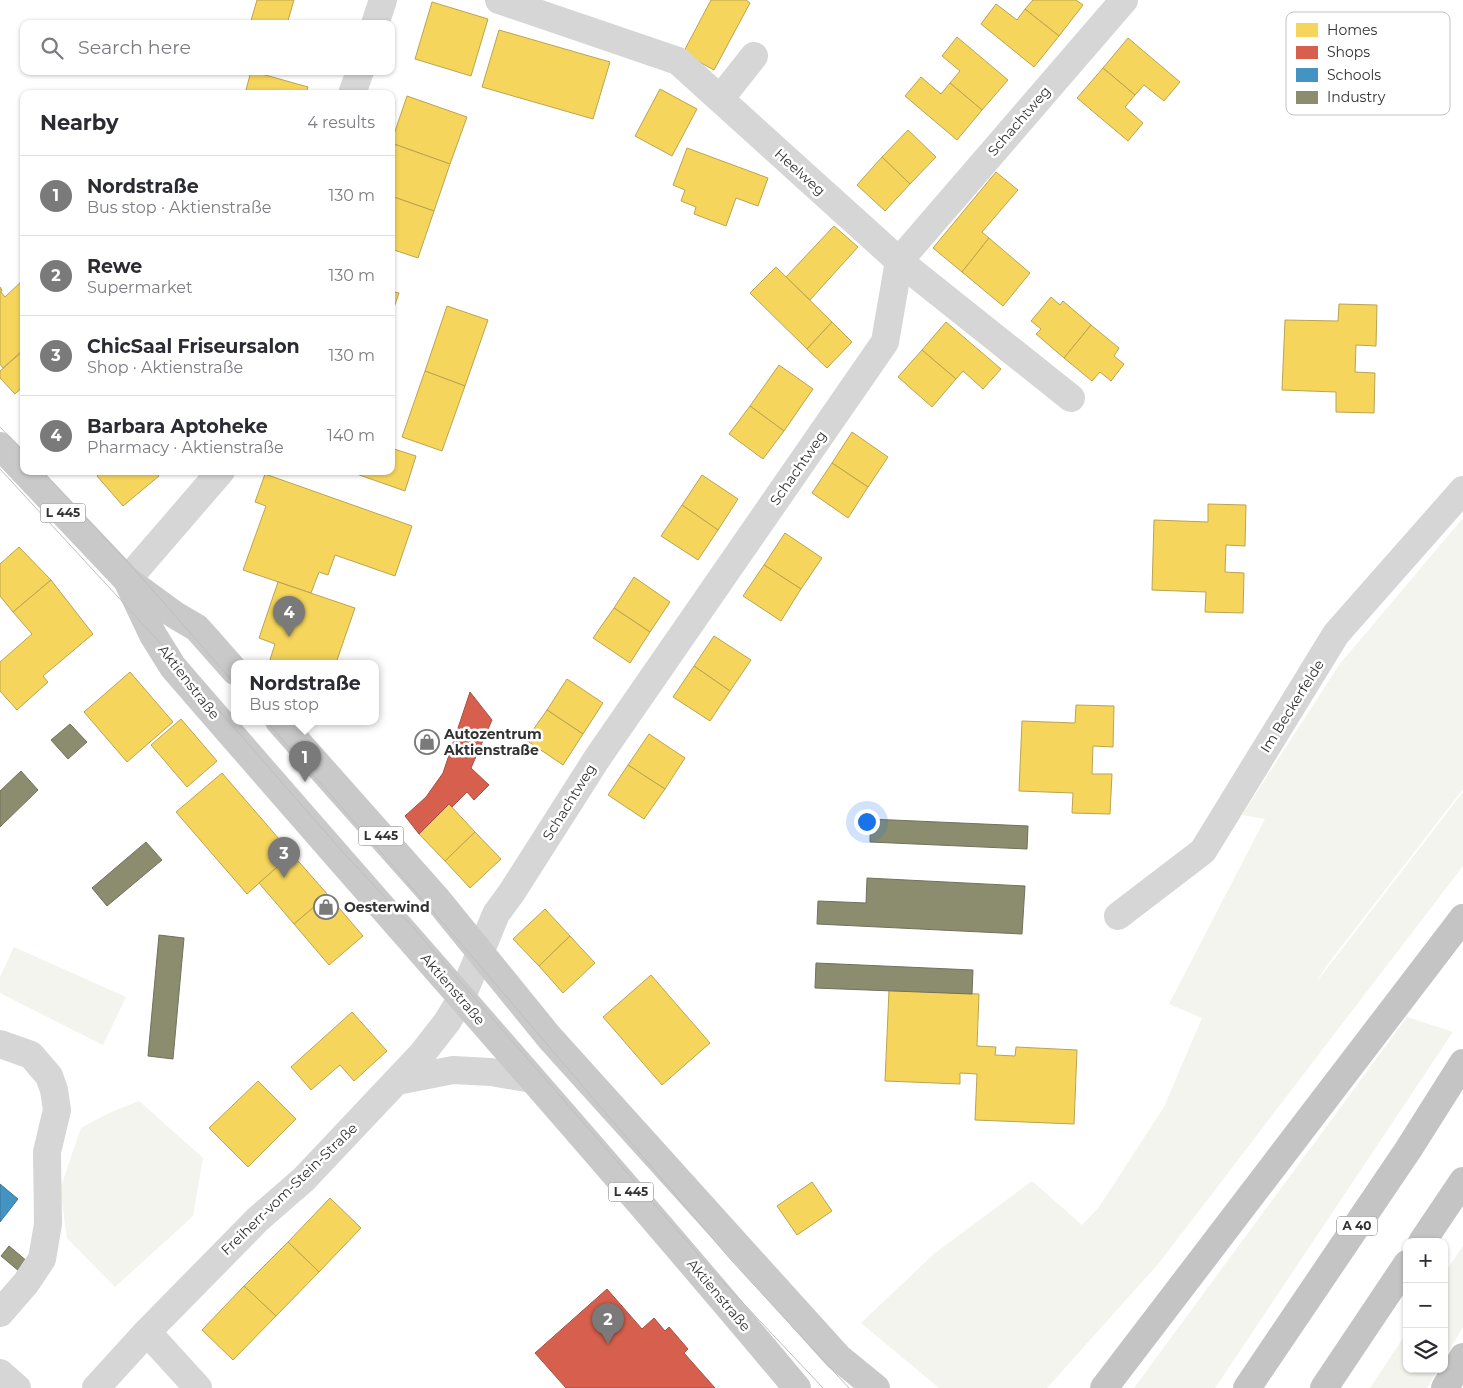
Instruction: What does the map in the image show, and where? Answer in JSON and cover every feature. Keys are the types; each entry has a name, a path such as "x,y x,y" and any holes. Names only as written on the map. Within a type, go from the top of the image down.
{"highway":[{"path":"1104,1388 1463,918"},
{"name":"A 40","path":"1247,1388 1408,1150 1463,1062"},
{"path":"1425,1238 1463,1181"},
{"path":"1324,1388 1403,1270"},
{"path":"1445,1388 1463,1357"}],"main road":[{"name":"Aktienstraße","path":"0,446 20,467"},
{"name":"Aktienstraße","path":"27,475 126,580 175,615 197,628 231,666"},
{"name":"Aktienstraße","path":"126,580 153,635 173,667 667,1233 796,1388"},
{"name":"L 445","path":"283,725 437,899 549,1036 838,1357 876,1388"}],"street":[{"path":"376,20 383,0"},
{"name":"Heelweg","path":"500,0 678,61 899,261 1072,398"},
{"name":"Schachtweg","path":"480,953 496,914 598,757 885,342 899,261 1124,0"},
{"path":"720,99 754,56"},
{"path":"353,90 359,75"},
{"path":"126,580 218,475"},
{"name":"Im Beckerfelde","path":"1118,916 1203,851 1336,634 1463,490"},
{"name":"Freiherr-vom-Stein-Straße","path":"96,1388 147,1332 258,1219 304,1179 422,1054 447,1022 461,999 480,953"},
{"path":"0,1044 31,1055 49,1076 54,1090 57,1110 47,1152 48,1224 42,1259 26,1283 0,1313"},
{"path":"397,1081 453,1070 491,1072 532,1079"},
{"path":"147,1332 198,1388"},
{"path":"0,1373 18,1388"}],"shaded area":[{"path":"1463,518 1463,789 1327,965 1315,984 1463,792 1463,866 1159,1263 1047,1388 939,1388 861,1323 935,1253 1032,1181 1082,1225 1099,1207 1164,1107 1202,1018 1169,1004 1265,819 1242,815 1339,665"},
{"path":"14,947 126,997 103,1045 0,993 0,977"},
{"path":"1407,1017 1453,1032 1215,1388 1134,1388"},
{"path":"139,1101 203,1158 193,1216 115,1287 67,1238 60,1189 81,1128 109,1113"},
{"path":"1463,1246 1463,1327 1448,1352 1448,1283 1448,1268"},
{"path":"1403,1338 1403,1373 1436,1373 1427,1388 1370,1388"}],"building: Homes":[{"path":"257,0 294,0 288,20 251,20"},
{"path":"711,0 746,0 750,3 714,70 683,53"},
{"path":"1033,0 1076,0 1083,5 1059,36 1025,9"},
{"path":"432,2 488,19 471,76 415,59"},
{"path":"996,4 1017,20 1025,9 1059,36 1034,67 981,24"},
{"path":"499,30 610,62 593,119 482,87"},
{"path":"957,37 1008,80 982,110 950,83 960,71 942,56"},
{"path":"1128,38 1180,82 1164,101 1144,85 1135,95 1103,68"},
{"path":"1103,68 1135,95 1125,107 1143,123 1128,141 1077,98"},
{"path":"250,75 265,75 308,87 307,90 246,90"},
{"path":"921,77 941,94 950,83 982,110 957,140 905,96"},
{"path":"660,89 697,109 672,156 635,136"},
{"path":"407,96 467,117 450,164 395,144 395,131"},
{"path":"908,130 936,157 910,184 882,157"},
{"path":"395,144 450,164 434,211 395,197"},
{"path":"687,148 768,178 758,206 736,198 726,226 694,214 696,207 681,201 685,190 673,185"},
{"path":"882,157 910,184 885,211 857,185"},
{"path":"996,172 1018,190 982,232 989,238 962,272 933,248"},
{"path":"395,197 434,211 418,258 395,250"},
{"path":"834,226 858,247 810,300 786,277"},
{"path":"989,238 1030,273 1003,306 962,272"},
{"path":"776,267 832,322 807,349 750,293"},
{"path":"20,283 20,353 3,368 0,364 0,287 5,297"},
{"path":"395,292 399,293 395,304"},
{"path":"1051,297 1060,305 1063,301 1091,325 1064,358 1036,334 1041,329 1031,321"},
{"path":"1339,304 1377,305 1376,346 1356,345 1355,372 1375,373 1374,413 1336,412 1336,392 1282,390 1285,320 1338,321"},
{"path":"447,306 488,320 465,386 425,371"},
{"path":"832,322 852,342 827,368 807,349"},
{"path":"946,322 1001,369 983,389 963,371 956,379 922,350"},
{"path":"1091,325 1119,348 1114,356 1124,364 1111,381 1100,372 1092,381 1064,358"},
{"path":"922,350 956,379 932,407 898,377"},
{"path":"20,354 20,390 15,394 0,378 0,371"},
{"path":"779,365 813,389 784,431 750,406"},
{"path":"425,371 465,386 442,451 402,437"},
{"path":"750,406 784,431 763,459 729,434"},
{"path":"852,432 888,457 868,487 832,463"},
{"path":"395,449 416,456 405,491 359,475 395,475"},
{"path":"832,463 868,487 848,518 812,493"},
{"path":"158,475 159,476 123,506 97,476"},
{"path":"265,475 268,475 412,526 395,576 335,555 328,575 319,572 311,593 243,570 266,506 255,502"},
{"path":"702,475 738,499 718,530 682,505"},
{"path":"1208,504 1246,505 1245,546 1226,545 1225,572 1244,573 1243,613 1205,612 1206,592 1152,590 1154,520 1208,522"},
{"path":"682,505 718,530 698,560 661,536"},
{"path":"785,533 822,558 801,589 764,565"},
{"path":"19,547 51,580 13,612 0,596 0,564"},
{"path":"764,565 801,589 781,621 743,596"},
{"path":"634,577 670,602 650,632 614,608"},
{"path":"51,580 93,634 43,676 48,682 17,710 0,691 0,662 32,634 13,612"},
{"path":"278,582 355,608 337,660 270,660 275,644 259,638"},
{"path":"614,608 650,632 630,663 593,638"},
{"path":"714,636 751,660 730,691 694,666"},
{"path":"694,666 730,691 710,721 673,697"},
{"path":"130,672 173,722 127,762 84,712"},
{"path":"567,679 603,703 583,734 547,710"},
{"path":"1076,705 1114,706 1113,747 1093,746 1092,774 1112,774 1110,814 1072,813 1073,793 1019,791 1022,721 1075,723"},
{"path":"547,710 583,734 563,765 526,740"},
{"path":"181,719 217,761 187,787 151,745"},
{"path":"649,734 685,758 665,789 628,765"},
{"path":"628,765 665,789 644,819 608,795"},
{"path":"222,773 292,854 247,894 176,812"},
{"path":"449,804 475,832 445,861 419,834"},
{"path":"475,832 501,859 470,888 445,861"},
{"path":"292,854 328,895 294,924 259,883"},
{"path":"328,895 363,936 329,965 294,924"},
{"path":"545,909 570,936 539,966 513,939"},
{"path":"570,936 595,963 563,993 539,966"},
{"path":"651,975 710,1043 662,1085 603,1017"},
{"path":"889,990 979,994 977,1046 996,1047 995,1055 1015,1056 1016,1047 1077,1050 1074,1124 975,1120 977,1074 960,1073 960,1084 885,1081"},
{"path":"352,1012 387,1051 354,1081 340,1065 311,1090 291,1067"},
{"path":"258,1081 296,1119 248,1167 209,1128"},
{"path":"812,1182 832,1211 797,1235 777,1206"},
{"path":"330,1198 361,1228 319,1272 288,1242"},
{"path":"288,1242 319,1272 276,1316 244,1286"},
{"path":"244,1286 276,1316 233,1360 202,1330"}],"building: Shops":[{"path":"470,692 492,720 471,768 489,785 474,800 467,792 452,807 449,804 419,834 405,816 426,797 443,773"},
{"path":"607,1289 642,1329 654,1318 665,1331 669,1327 688,1349 684,1353 715,1388 566,1388 535,1353"}],"building: Schools":[{"path":"0,1184 18,1199 0,1222"}],"building: Industry":[{"path":"70,724 87,742 68,759 51,740"},
{"path":"21,771 38,790 0,827 0,791"},
{"path":"870,819 1028,826 1027,849 870,842"},
{"path":"146,842 162,860 107,906 92,888"},
{"path":"867,878 1025,886 1022,934 817,924 818,901 866,903"},
{"path":"159,935 184,938 173,1059 148,1056"},
{"path":"816,963 973,970 972,994 815,988"},
{"path":"9,1246 28,1262 20,1272 1,1256"}],"tram line":[{"path":"0,427 20,448"},
{"path":"0,469 153,635 231,724"},
{"path":"46,475 135,570 231,679"},
{"path":"232,725 341,850 410,924 711,1269 823,1388"},
{"path":"270,725 476,961 731,1260 849,1388"}],"place":[{"name":"Barbara Aptoheke","path":"289,637"},
{"name":"Autozentrum Aktienstraße","path":"427,742"},
{"name":"Nordstraße","path":"305,782"},
{"name":"ChicSaal Friseursalon","path":"284,878"},
{"name":"Oesterwind","path":"326,907"},
{"name":"Rewe","path":"608,1344"}]}
